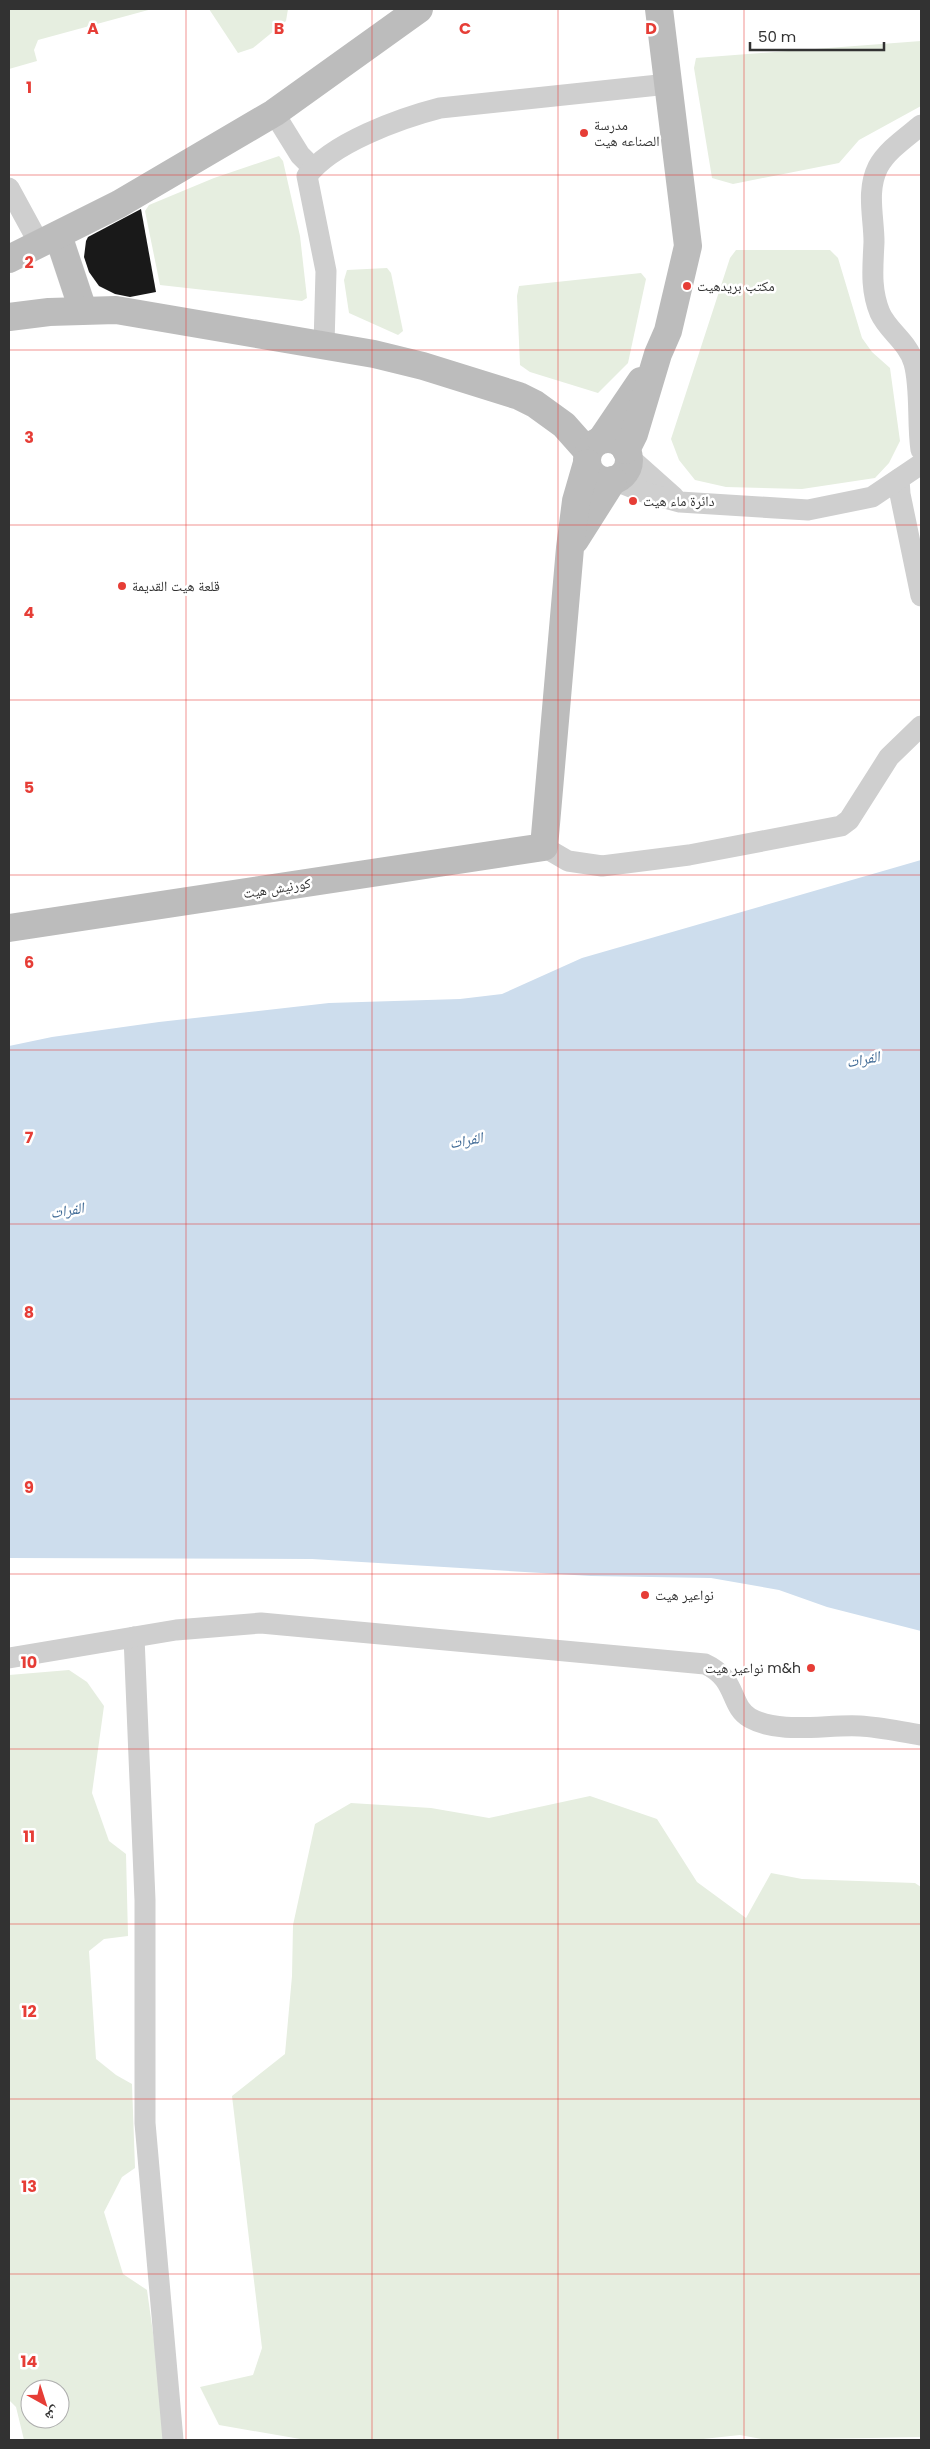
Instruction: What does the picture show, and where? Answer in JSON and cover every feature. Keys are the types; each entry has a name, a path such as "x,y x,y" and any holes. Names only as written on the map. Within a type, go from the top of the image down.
{"street":[{"path":"9,259 49,240 197,160 274,113 419,9"},
{"path":"570,548 613,480 619,477 627,468 627,453 658,354 668,331 688,246 659,9"},
{"path":"324,345 326,271 308,176 313,168 341,148 404,118 440,108 668,84"},
{"path":"274,113 300,155 313,168"},
{"path":"921,125 888,154 878,166 872,183 871,209 874,242 872,280 880,313 902,340 914,363 921,450"},
{"path":"9,188 49,240 82,310"},
{"path":"9,317 82,310 142,312 324,345 423,366 518,396 535,404 564,425 592,452 596,477 604,480 613,480 646,493 680,502 808,510 872,497 921,464"},
{"path":"658,354 592,452 576,501 570,548 544,847 568,861 602,866 689,855 841,826 849,820 889,757 921,726"},
{"path":"592,452 607,439 618,442 627,453 680,502"},
{"path":"899,480 900,494 921,596"},
{"name":"كورنيش هيت","path":"9,928 544,847"},
{"path":"9,1658 176,1630 262,1623 705,1664 717,1670 726,1679 742,1712 749,1718 773,1727 862,1726 921,1735"},
{"path":"134,1637 145,1900 145,2123 173,2440"}],"shaded area":[{"path":"9,9 152,9 38,40 34,50 37,61 9,69"},
{"path":"209,9 288,9 286,21 253,48 238,53"},
{"path":"921,41 921,106 859,140 839,163 733,184 712,178 694,68 696,58"},
{"path":"279,156 283,161 300,236 307,298 302,301 160,285 145,211 149,205 214,178"},
{"path":"736,250 830,250 838,258 862,338 872,352 890,368 900,441 889,463 875,478 802,489 726,487 695,480 679,460 671,439 730,258"},
{"path":"387,268 391,273 403,331 398,335 349,313 344,280 347,270"},
{"path":"641,273 646,279 628,363 598,393 530,372 520,365 517,296 519,286"},
{"path":"69,1670 87,1682 104,1706 92,1793 109,1841 126,1854 128,1936 104,1939 89,1951 96,2059 116,2075 132,2084 135,2168 122,2177 104,2212 123,2274 147,2290 168,2440 24,2440 21,2429 70,2429 70,2379 20,2379 20,2424 16,2407 9,2400 9,1675"},
{"path":"590,1796 657,1819 697,1882 746,1918 771,1873 802,1879 915,1883 921,1887 921,2437 767,2440 740,2435 694,2440 306,2440 219,2425 200,2387 253,2375 262,2348 232,2096 285,2054 292,1976 293,1925 315,1824 351,1803 431,1808 489,1818"}],"water":[{"name":"الفرات","path":"921,860 921,1631 827,1607 779,1590 711,1578 591,1576 312,1559 9,1558 9,1046 52,1037 159,1022 329,1003 460,999 502,994 582,958"}],"building":[{"path":"141,209 156,292 130,297 115,294 99,286 89,272 84,257 86,241 88,237"}],"place":[{"name":"مدرسة الصناعه هيت","path":"584,133"},
{"name":"مكتب بريدهيت","path":"687,286"},
{"name":"دائرة ماء هيت","path":"633,501"},
{"name":"قلعة هيت القديمة","path":"122,586"},
{"name":"نواعير هيت","path":"645,1595"},
{"name":"نواعير هيت m&h","path":"811,1668"}]}
